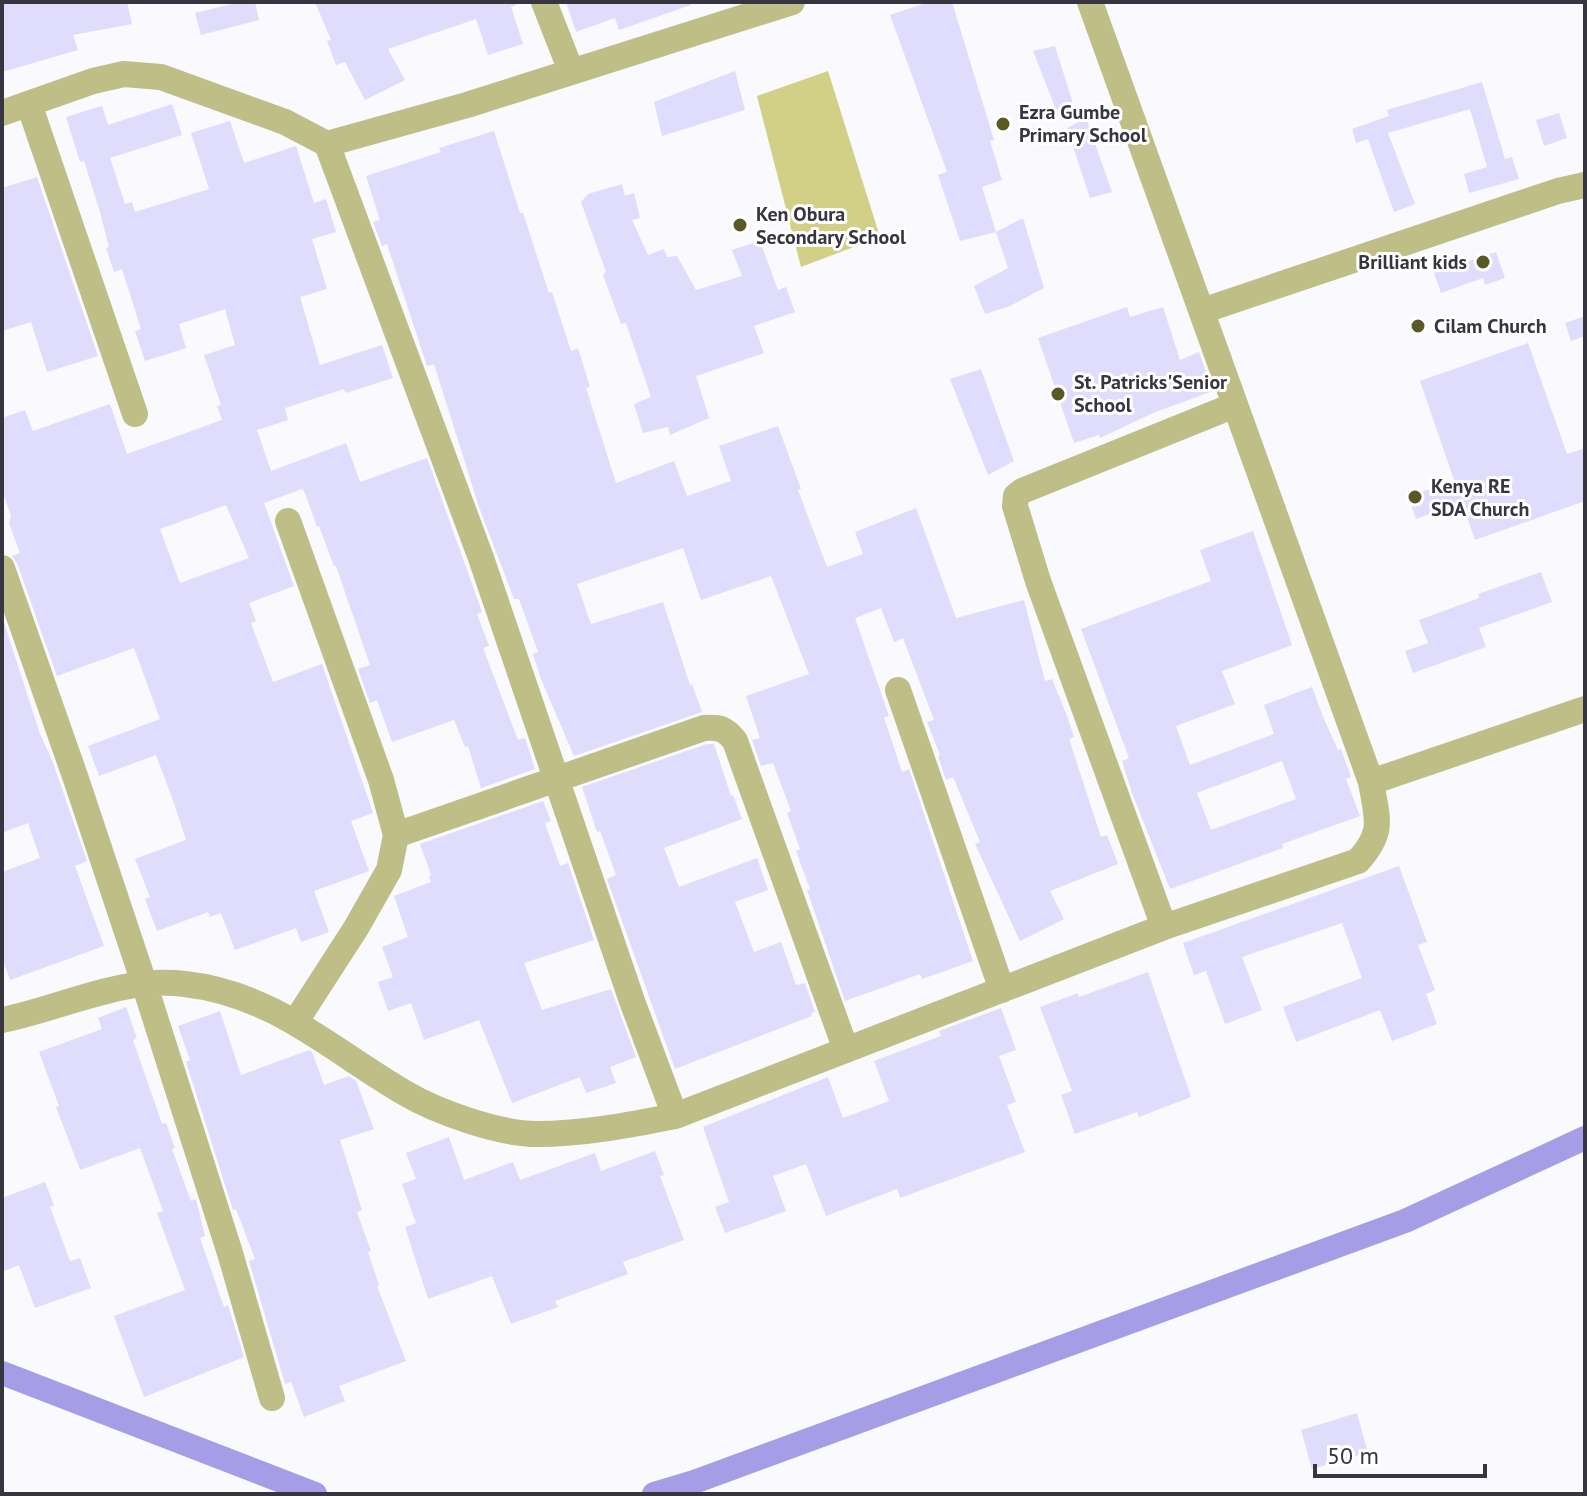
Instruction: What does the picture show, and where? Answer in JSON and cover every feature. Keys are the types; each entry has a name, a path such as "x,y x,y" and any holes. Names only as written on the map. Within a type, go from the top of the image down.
{"street":[{"path":"544,2 571,71"},
{"path":"327,144 467,105 792,2"},
{"path":"2,1020 144,983 184,983 234,994 296,1021 407,1095 463,1120 534,1134 626,1126 675,1116 1164,927 1358,861 1371,846 1378,827 1371,782 1090,2"},
{"path":"2,113 93,81 124,74 161,77 285,122 327,144 481,558 632,1001 675,1116"},
{"path":"34,102 135,414"},
{"path":"1202,311 1558,191 1585,185"},
{"path":"1164,927 1038,581 1015,506 1016,496 1235,405"},
{"path":"288,521 381,780 396,835 389,870 296,1021"},
{"path":"2,568 144,983 230,1253 272,1398"},
{"path":"898,690 1002,990"},
{"path":"1371,782 1585,709"},
{"path":"396,835 556,777 704,728 719,727 735,741 846,1050"}],"shaded area":[{"path":"828,71 880,237 801,267 757,96"}],"building":[{"path":"2,2 127,2 132,24 73,35 78,50 2,72"},
{"path":"240,2 255,2 259,20 201,35 195,13"},
{"path":"315,2 515,2 516,5 511,7 523,44 488,55 476,19 388,49 405,80 365,100 345,62 336,65 327,41 331,40"},
{"path":"566,2 690,2 691,5 619,30 615,18 576,32"},
{"path":"929,2 952,2 994,140 990,141 1002,180 982,187 996,232 960,241 938,175 947,172 890,15"},
{"path":"1055,46 1076,113 1060,120 1033,51"},
{"path":"735,71 745,110 662,136 654,102"},
{"path":"1482,82 1505,159 1512,157 1519,179 1469,193 1464,174 1487,167 1470,109 1388,133 1415,204 1394,212 1368,139 1356,143 1352,129 1389,116 1387,110"},
{"path":"172,104 182,135 110,158 125,204 132,202 135,212 209,189 191,133 230,121 244,163 296,146 314,203 326,199 336,232 312,239 327,289 300,297 320,365 382,345 393,378 346,393 344,389 285,408 288,420 257,430 271,471 346,443 360,482 427,458 482,612 477,614 489,646 483,648 518,740 525,738 535,769 481,788 468,746 465,747 454,720 392,742 377,700 370,703 358,669 370,665 336,566 305,493 302,489 264,503 294,586 249,603 256,621 251,623 273,682 322,664 373,813 351,821 369,871 314,891 329,932 301,942 296,928 235,950 221,913 210,917 208,912 157,931 145,899 150,897 135,859 186,840 174,803 156,755 99,776 88,746 160,719 134,648 57,676 12,556 20,553 2,491 2,418 25,410 33,431 110,404 127,454 222,420 217,406 221,405 204,355 235,345 225,309 179,324 186,348 145,361 135,331 141,329 122,269 114,272 100,212 66,117 102,106 108,125","holes":["226,505 249,558 180,583 160,529"]},
{"path":"1559,113 1567,138 1544,146 1536,120"},
{"path":"1086,118 1112,192 1090,198 1067,128"},
{"path":"494,131 520,213 523,213 571,351 578,348 590,387 586,388 616,483 674,461 687,496 731,481 719,446 778,426 827,567 863,554 855,532 916,508 956,618 1024,600 1045,681 1052,679 1067,716 1074,737 1069,739 1101,837 1107,835 1118,864 1050,891 1064,919 1020,941 975,844 980,842 953,777 946,780 927,722 934,720 903,638 894,642 881,608 855,618 889,716 884,717 902,772 909,769 973,961 922,979 920,974 845,1001 807,890 810,889 796,851 800,849 787,813 791,811 773,763 761,766 752,740 760,738 746,696 809,674 771,576 701,600 683,548 577,584 591,624 663,602 702,712 574,756 541,679 533,654 538,652 519,599 514,599 479,507 434,364 427,366 387,244 382,246 373,222 380,220 366,176"},
{"path":"37,177 98,356 47,372 31,322 2,331 2,188"},
{"path":"622,184 625,196 634,193 640,218 632,220 648,255 664,249 667,257 677,256 696,290 742,276 732,250 760,241 778,290 786,287 795,312 754,326 764,353 696,376 709,418 670,435 668,427 643,433 634,404 651,397 626,323 621,324 603,275 606,272 581,202 588,194"},
{"path":"1023,218 1044,288 1010,306 985,314 974,286 1008,268 996,232"},
{"name":"Brilliant kids","path":"1496,252 1505,278 1485,285 1483,278 1441,293 1434,273"},
{"path":"1127,307 1130,317 1163,307 1180,360 1199,352 1213,391 1153,413 1100,438 1099,435 1074,443 1038,338"},
{"path":"1585,316 1585,336 1571,341 1565,323"},
{"path":"1528,343 1567,454 1585,448 1585,501 1475,540 1462,502 1416,519 1408,497 1454,480 1420,381"},
{"path":"981,369 1014,461 988,475 950,379"},
{"path":"1253,531 1292,645 1222,671 1235,704 1176,726 1190,765 1274,734 1264,705 1312,687 1338,750 1341,749 1351,777 1346,779 1360,816 1170,889 1132,793 1122,761 1129,758 1081,629 1211,581 1200,550","holes":["1282,761 1296,799 1211,830 1197,793"]},
{"path":"1541,572 1552,602 1479,628 1486,647 1413,673 1405,651 1428,643 1419,620 1479,598 1478,594"},
{"path":"2,616 40,734 87,861 75,866 104,946 10,980 2,958 2,872 40,858 28,823 2,833"},
{"path":"714,744 742,819 664,848 679,887 757,858 768,890 735,902 754,952 781,942 796,985 805,983 815,1012 811,1013 812,1016 675,1069 607,879 616,875 582,787"},
{"path":"543,801 551,821 545,823 560,866 568,863 594,940 524,963 542,1010 611,989 636,1057 610,1067 616,1083 586,1093 580,1077 512,1103 479,1020 424,1040 411,1003 388,1011 378,982 393,977 382,947 408,937 394,896 431,882 420,844"},
{"path":"1399,866 1427,942 1418,945 1435,990 1426,994 1437,1024 1392,1041 1380,1010 1296,1042 1283,1007 1362,978 1342,923 1242,957 1262,1010 1225,1024 1206,971 1194,975 1183,943"},
{"path":"1148,972 1191,1097 1139,1117 1137,1112 1075,1134 1061,1095 1072,1091 1040,1007 1078,993 1079,997"},
{"path":"126,1007 137,1038 133,1040 162,1124 166,1123 191,1201 196,1199 205,1236 200,1238 224,1307 228,1305 244,1357 144,1397 114,1316 185,1290 157,1213 163,1211 140,1148 80,1170 39,1052 102,1029 98,1018"},
{"path":"1001,1008 1016,1050 999,1056 1016,1102 1007,1105 1025,1152 900,1198 897,1189 826,1216 806,1164 773,1176 786,1211 725,1233 715,1207 729,1202 703,1127 828,1077 843,1118 889,1101 874,1061 941,1036 939,1031"},
{"path":"220,1011 241,1075 309,1050 324,1085 349,1076 356,1081 374,1129 340,1140 362,1210 357,1212 371,1251 368,1252 377,1286 406,1361 339,1386 345,1401 304,1417 291,1382 285,1384 249,1261 255,1259 236,1209 233,1210 186,1062 190,1060 178,1026"},
{"path":"449,1137 464,1180 513,1162 520,1180 595,1153 601,1171 655,1151 664,1175 660,1176 684,1240 623,1262 628,1274 555,1301 558,1307 511,1324 492,1276 428,1299 405,1227 416,1223 402,1184 416,1179 406,1153"},
{"path":"45,1182 54,1205 50,1207 70,1261 80,1258 91,1288 35,1308 19,1265 2,1272 2,1198"},
{"path":"1357,1413 1368,1453 1312,1469 1301,1430"}],"waterway":[{"path":"654,1494 1405,1221 1585,1138"},
{"path":"2,1373 315,1494"}],"place":[{"name":"Ezra Gumbe Primary School","path":"1003,124"},
{"name":"Ken Obura Secondary School","path":"740,225"},
{"name":"Brilliant kids","path":"1483,262"},
{"name":"Cilam Church","path":"1418,326"},
{"name":"St. Patricks'Senior School","path":"1058,394"},
{"name":"Kenya RE SDA Church","path":"1415,497"}]}
